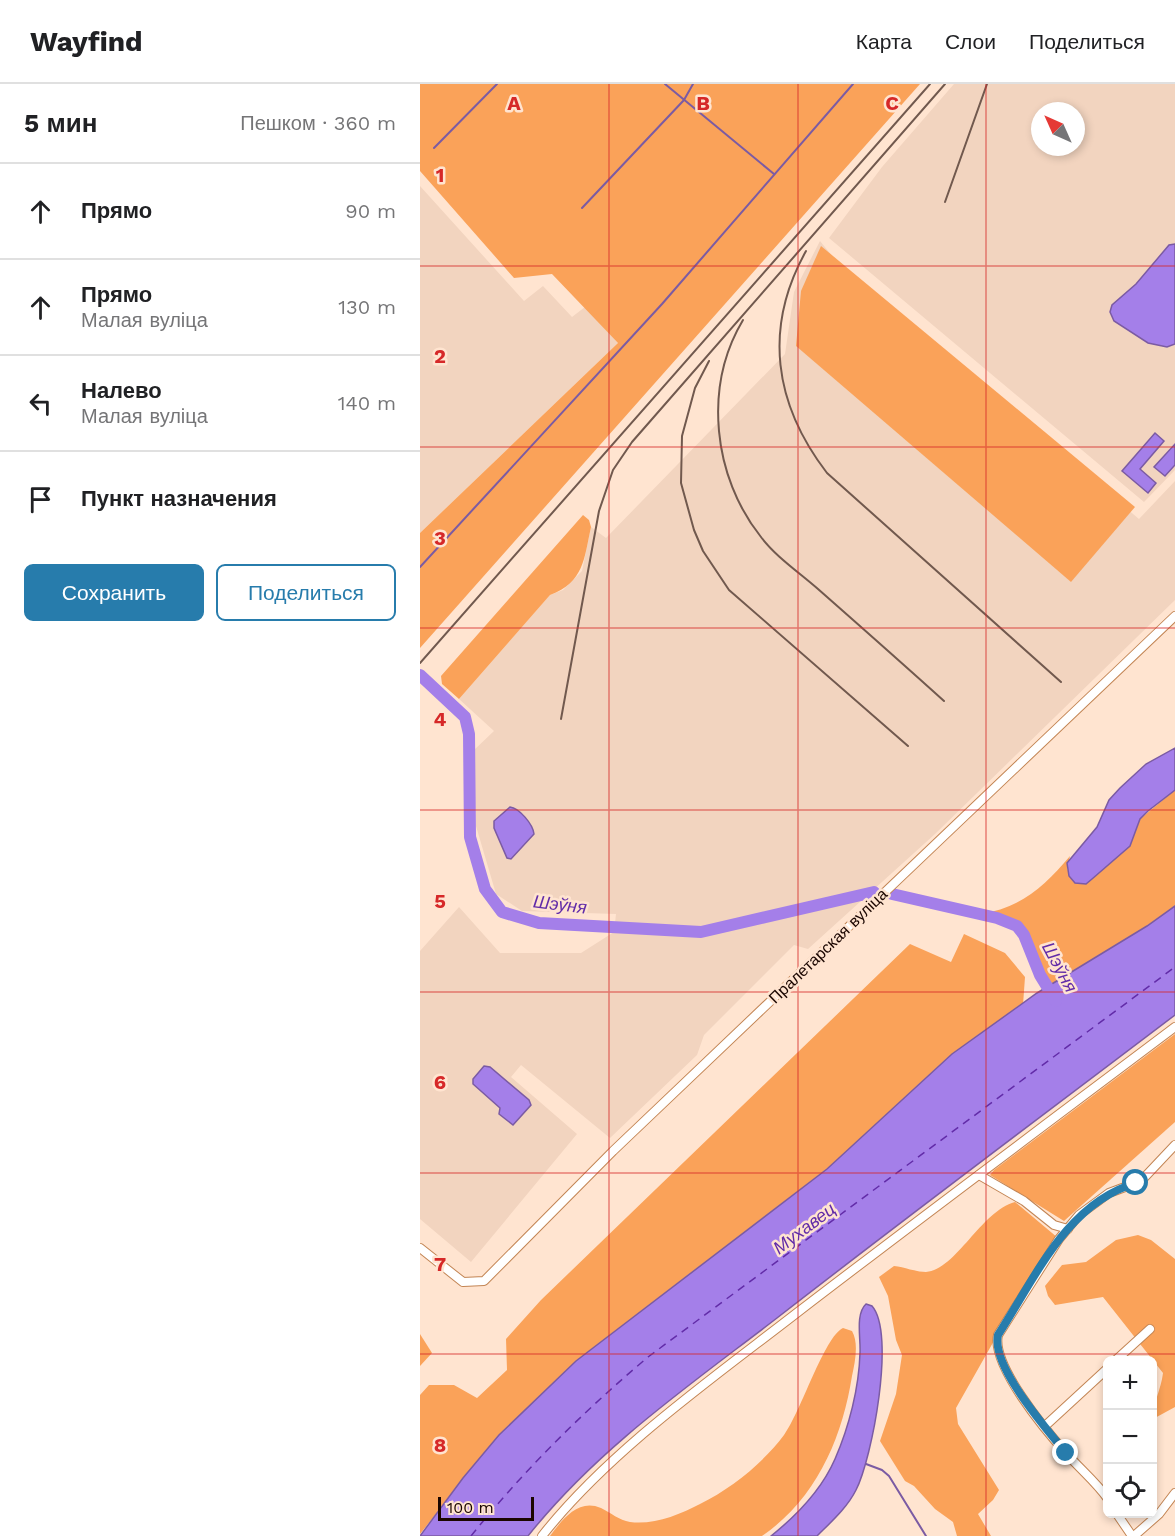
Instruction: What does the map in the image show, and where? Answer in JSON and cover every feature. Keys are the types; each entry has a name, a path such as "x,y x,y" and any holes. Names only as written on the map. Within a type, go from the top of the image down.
{"street":[{"name":"Пралетарская вуліца","path":"420,1248 463,1282 484,1281 613,1151 1175,616"},
{"path":"542,1536 563,1510 638,1440 747,1352 1175,1027"},
{"path":"1103,1494 1015,1388 996,1346 998,1335 1079,1215 1108,1193 1141,1181 1175,1145"},
{"path":"979,1175 1024,1201 1054,1224 1068,1229"},
{"path":"1120,1356 1150,1329"},
{"path":"1045,1426 1103,1372"},
{"path":"1120,1518 1133,1536 1159,1514 1175,1493"}],"shaded area":[{"path":"420,84 920,84 420,648 420,533 618,343 552,274 514,278 420,171"},
{"path":"954,84 1175,84 1175,470 1144,502 829,238 882,167"},
{"path":"420,186 524,301 543,286 572,317 585,307 618,343 420,533"},
{"path":"820,241 842,268 1139,519 1175,481 1175,600 935,834 808,949 794,945 704,1035 697,1055 610,1138 521,1065 511,1077 577,1134 471,1262 420,1219 420,951 459,907 500,953 581,953 614,932 616,914 522,911 496,894 476,826 473,751 494,731 459,699 550,595 563,590 582,571 591,527 606,538 785,354 794,292"},
{"path":"821,246 1135,507 1071,582 796,346 801,291"},
{"path":"583,515 589,520 591,527 584,559 576,576 561,590 550,595 459,699 442,684 441,676"},
{"path":"1175,790 1175,906 1147,926 1047,987 1026,939 1020,931 999,919 980,914 1008,907 1031,894 1070,856 1067,869 1086,884 1130,846 1140,819"},
{"path":"964,934 1005,953 1025,977 1023,1005 952,1054 827,1169 576,1361 499,1435 420,1534 420,1395 429,1385 454,1385 477,1398 507,1370 506,1339 541,1300 910,944 951,962"},
{"path":"1175,1034 1175,1122 1064,1221 990,1175 994,1170"},
{"path":"1015,1202 1058,1238 1008,1316 956,1408 958,1424 999,1490 993,1500 978,1514 991,1536 957,1536 953,1522 935,1509 914,1486 905,1481 880,1441 896,1394 902,1355 896,1340 888,1296 879,1277 894,1266 922,1272 937,1269 948,1261 991,1216"},
{"path":"1138,1235 1151,1240 1175,1259 1175,1407 1157,1417 1157,1398 1163,1373 1157,1365 1157,1356 1150,1356 1103,1297 1055,1305 1048,1296 1045,1286 1062,1265 1086,1262 1116,1240"},
{"path":"843,1328 852,1331 856,1353 847,1399 833,1445 812,1486 781,1521 762,1536 550,1536 571,1512 578,1508 593,1506 626,1521 648,1522 684,1512 735,1483 757,1465 784,1435 828,1345"},
{"path":"420,1334 432,1353 420,1366"}],"water":[{"path":"1175,244 1175,344 1167,347 1148,343 1114,321 1110,312 1112,305 1136,284 1169,245"},
{"path":"1155,433 1164,441 1140,469 1156,483 1148,493 1122,471"},
{"path":"1175,444 1175,465 1165,476 1154,467"},
{"path":"1175,748 1175,790 1140,819 1130,846 1086,884 1075,883 1069,876 1067,863 1097,827 1109,800 1146,764"},
{"path":"510,807 525,817 534,834 511,859 507,858 494,828 494,821"},
{"name":"Мухавец","path":"1175,906 1175,1015 678,1393 614,1446 555,1504 528,1536 420,1536 463,1478 499,1435 576,1361 827,1169 952,1054 1037,993 1147,926"},
{"path":"484,1066 490,1067 529,1100 531,1105 513,1125 499,1114 500,1108 473,1084 473,1079"},
{"path":"866,1304 872,1306 879,1320 882,1368 869,1452 856,1490 843,1509 817,1536 771,1536 799,1511 816,1491 830,1470 840,1447 855,1393 860,1353 860,1320"}],"waterway":[{"path":"434,148 497,84"},
{"path":"665,84 774,174"},
{"path":"582,208 684,100 693,84"},
{"path":"420,567 662,304 853,84"},
{"name":"Шэўня","path":"420,675 465,717 469,734 470,837 485,889 502,912 539,923 701,932 874,892"},
{"name":"Шэўня","path":"892,894 997,918 1017,926 1024,935 1040,975 1056,1001"},
{"path":"866,1464 882,1470 889,1476 926,1536"}],"ferry route":[{"path":"471,1536 555,1442 648,1357 1175,967"}],"railway":[{"path":"420,663 930,84"},
{"path":"561,719 599,511 613,470 632,442 945,84"},
{"path":"945,202 987,84"},
{"path":"806,251 792,280 784,308 780,337 780,365 795,420 809,447 827,473 1061,682"},
{"path":"743,320 730,346 722,374 718,402 719,431 724,460 732,487 745,513 761,537 774,551 944,701"},
{"path":"709,361 695,388 682,436 681,483 694,530 703,551 729,590 908,746"}],"route":[{"path":"1066,1453 1015,1388 996,1346 998,1335 1059,1239 1079,1215 1108,1193 1136,1183"}]}
